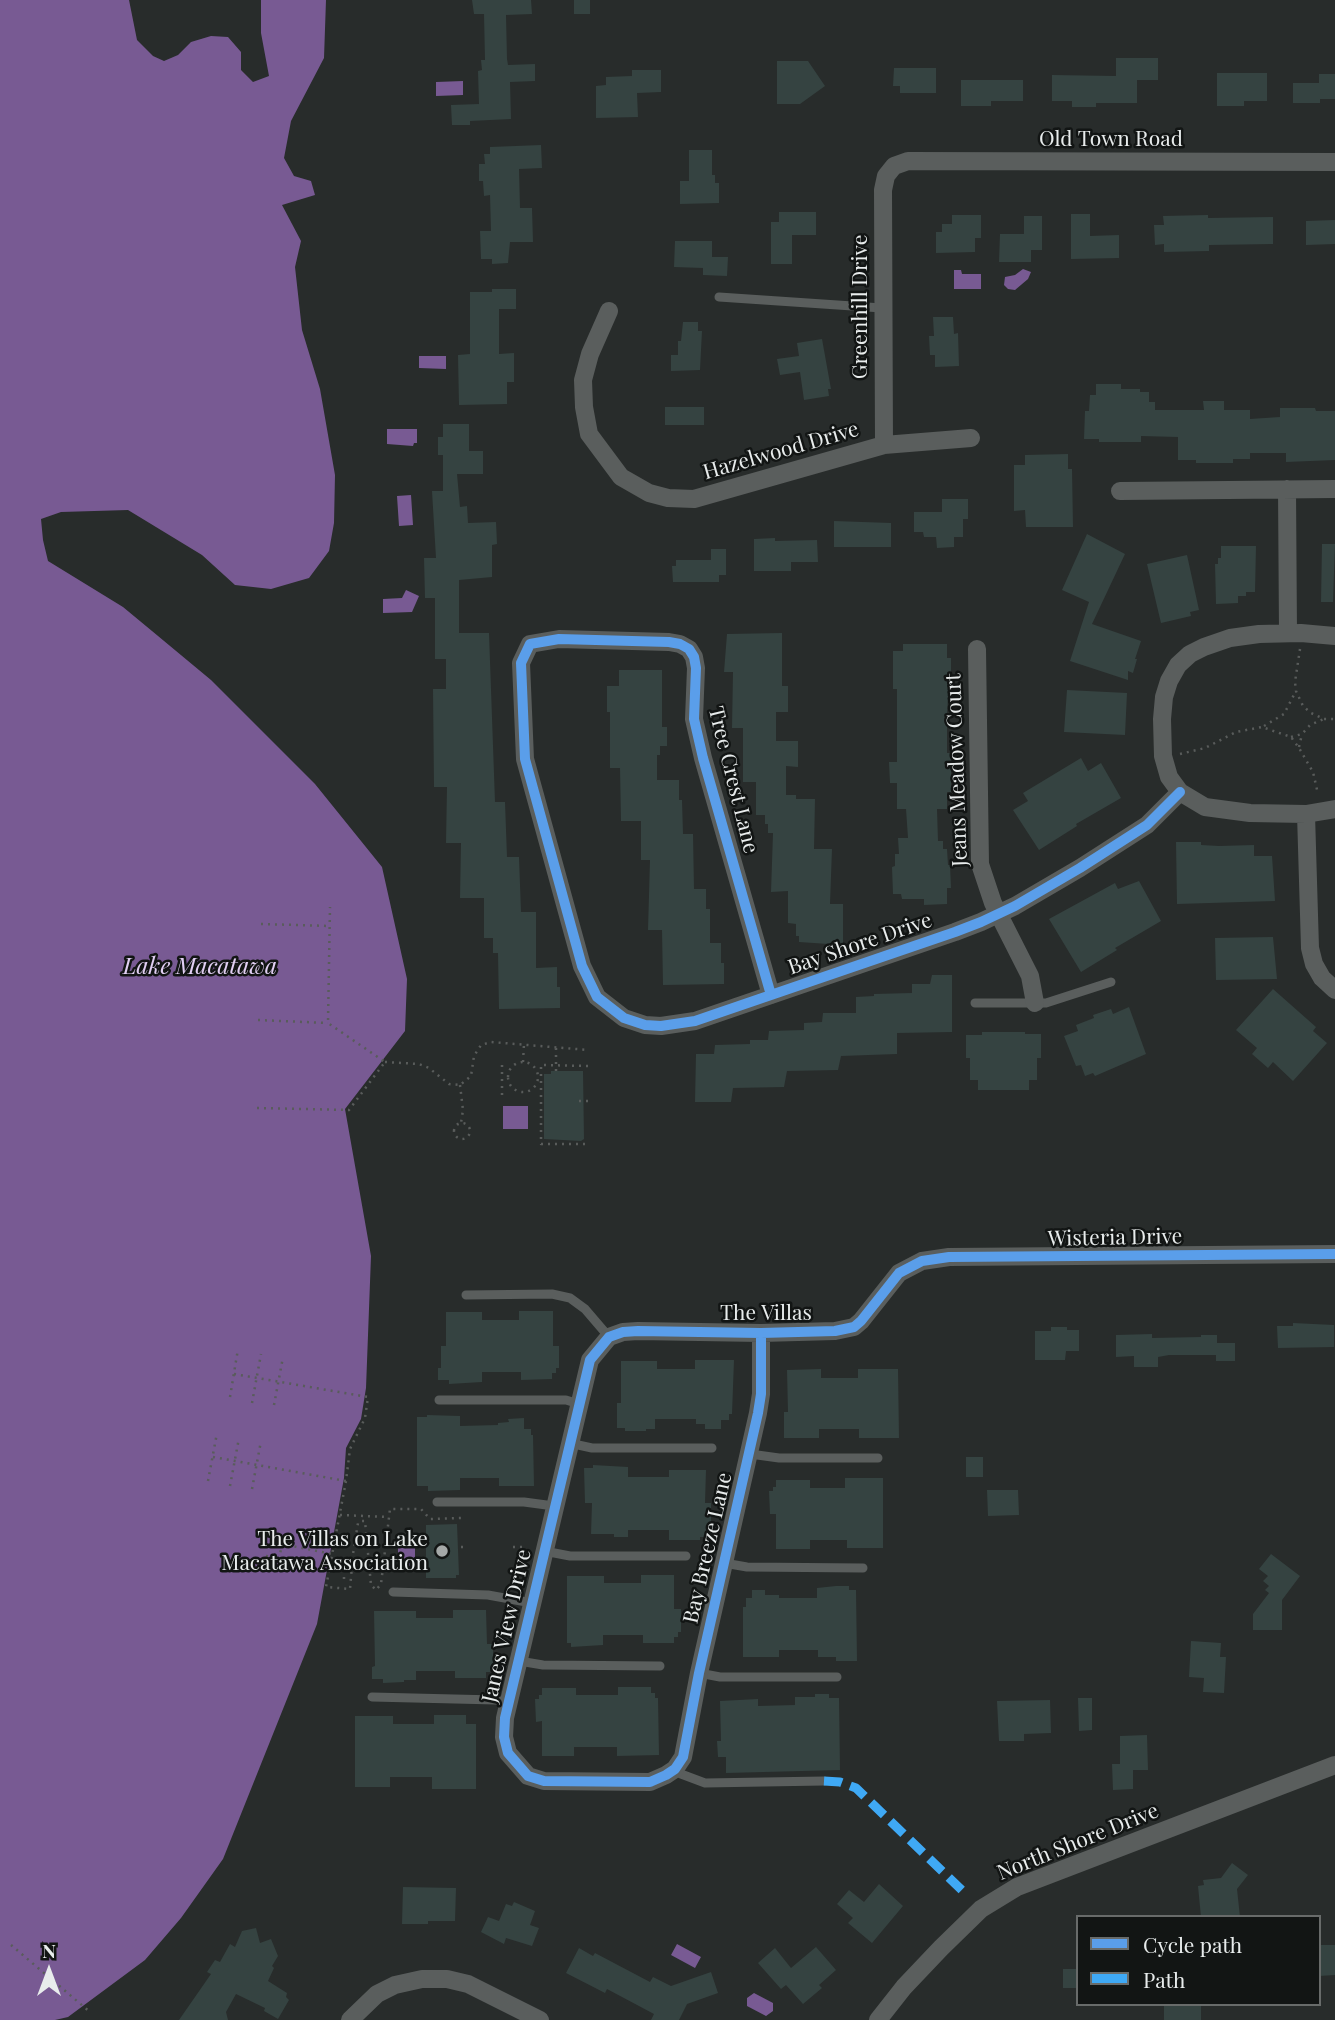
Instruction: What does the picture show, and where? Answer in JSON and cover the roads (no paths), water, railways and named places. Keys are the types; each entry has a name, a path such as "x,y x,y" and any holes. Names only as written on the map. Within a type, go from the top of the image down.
{"street":[{"name":"Old Town Road","path":"890,170 898,163 908,161 1335,162"},
{"name":"Greenhill Drive","path":"884,445 883,190 890,170"},
{"name":"Hazelwood Drive","path":"609,311 590,354 583,380 589,434 621,477 649,493 668,498 694,499 884,445 971,438"},
{"path":"1287,489 1294,637"},
{"path":"1120,491 1335,489"},
{"path":"1335,636 1230,638 1190,654 1178,665 1169,681 1164,697 1162,741 1169,777 1180,792 1205,807 1250,813 1320,808 1310,948 1322,978 1335,990"},
{"name":"Tree Crest Lane","path":"530,643 559,639 669,642 680,643 689,649 696,668 694,719 703,758 771,995"},
{"name":"Bay Shore Drive","path":"530,643 521,663 526,759 582,966 597,997 624,1018 645,1025 661,1026 695,1021 956,932 998,914 1080,868 1147,825 1180,792"},
{"name":"Jeans Meadow Court","path":"977,649 980,864 985,885 1030,976 1035,1003"},
{"name":"Wisteria Drive","path":"899,1273 922,1261 949,1257 1335,1254"},
{"name":"The Villas","path":"609,1337 638,1331 761,1333 835,1331 854,1327 867,1315 899,1273"},
{"name":"Bay Breeze Lane","path":"675,1769 683,1757 699,1673 750,1454 761,1394 761,1333"},
{"name":"Janes View Drive","path":"609,1337 590,1360 554,1506 538,1549 532,1603 508,1703 504,1737 508,1754 528,1776 544,1782 650,1782 675,1769"},
{"name":"North Shore Drive","path":"878,2020 904,1987 941,1948 981,1909 1007,1893 1335,1765"},
{"path":"350,2020 377,1994 395,1985 422,1979 447,1979 468,1984 540,2020"}],"lane":[{"path":"719,297 882,308"},
{"path":"975,1003 1055,1001 1111,982"},
{"path":"466,1295 552,1294 569,1298 585,1309 609,1337"},
{"path":"439,1400 566,1400 579,1404"},
{"path":"569,1443 592,1448 712,1448"},
{"path":"750,1454 779,1458 878,1458"},
{"path":"437,1502 524,1502 554,1506"},
{"path":"538,1549 570,1556 686,1556"},
{"path":"724,1563 747,1567 863,1568"},
{"path":"393,1592 488,1595 532,1603"},
{"path":"519,1661 543,1665 660,1666"},
{"path":"699,1673 720,1677 837,1677"},
{"path":"372,1697 496,1700 508,1703"},
{"path":"675,1769 687,1777 705,1783 824,1781"}],"water":[{"name":"Lake Macatawa","path":"0,0 129,0 137,40 153,56 164,61 178,55 191,42 211,36 228,37 241,52 241,70 253,82 269,76 261,33 261,0 326,0 324,58 291,121 284,158 294,176 311,181 315,195 282,205 301,241 295,267 302,330 320,389 335,475 334,523 329,551 309,578 271,589 235,585 202,555 128,510 61,512 41,519 48,561 123,607 211,680 315,784 382,867 407,979 405,1031 345,1109 371,1256 366,1388 361,1419 346,1448 344,1478 317,1624 223,1859 181,1918 145,1960 68,2017 55,2020 0,2020"},
{"path":"463,81 463,95 436,96 436,82"},
{"path":"1023,269 1031,272 1028,279 1015,290 1008,289 1004,285 1005,277 1015,275"},
{"path":"954,270 961,270 962,274 981,274 981,289 954,289"},
{"path":"419,356 446,356 446,369 419,368"},
{"path":"387,429 417,429 417,443 413,446 387,444"},
{"path":"411,495 413,525 399,526 397,496"},
{"path":"406,590 419,596 412,612 383,613 383,599 402,598"},
{"path":"503,1106 528,1106 528,1129 503,1129"},
{"path":"406,1539 415,1545 415,1564 406,1570 398,1564 398,1545"},
{"path":"677,1944 701,1957 695,1968 671,1955"},
{"path":"754,1993 773,2003 773,2011 766,2016 747,2006 747,1998"}],"place":[{"name":"The Villas on Lake Macatawa Association","path":"442,1551"}]}
